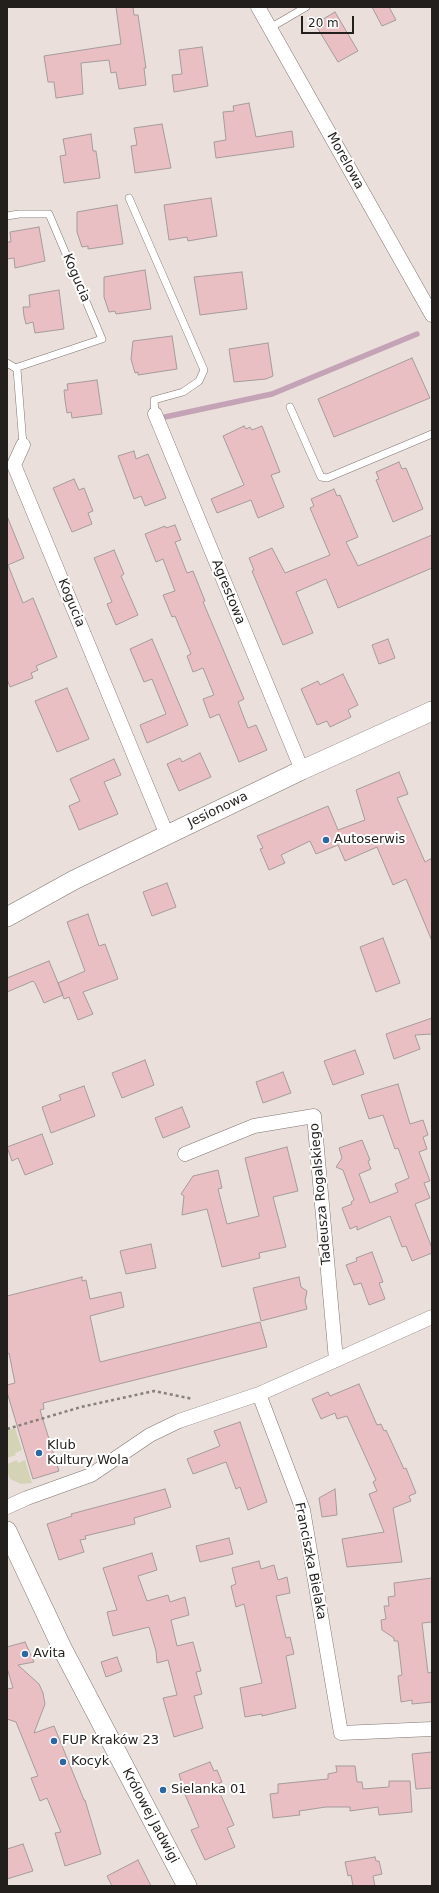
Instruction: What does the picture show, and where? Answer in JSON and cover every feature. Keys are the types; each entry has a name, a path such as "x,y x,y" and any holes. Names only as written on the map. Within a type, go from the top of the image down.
{"street":[{"name":"Morelowa","path":"258,7 431,312"},
{"name":"Agrestowa","path":"155,414 302,770"},
{"name":"Kogucia","path":"23,445 14,465 167,835"},
{"name":"Jesionowa","path":"7,917 74,880 302,770 432,711"},
{"name":"Tadeusza Rogalskiego","path":"185,1154 254,1126 314,1116 336,1360"},
{"path":"7,1507 27,1498 91,1475 150,1435 179,1421 259,1394 432,1317"},
{"name":"Franciszka Bielaka","path":"259,1394 303,1510 341,1733 432,1728"},
{"name":"Królowej Jadwigi","path":"7,1531 62,1650 187,1886"}],"lane":[{"path":"270,28 306,7"},
{"path":"129,198 204,370 199,381 183,392 154,400 155,414"},
{"name":"Kogucia","path":"7,216 19,214 49,214 102,339 15,368 17,369 23,445"},
{"path":"7,363 15,368"},
{"path":"290,407 321,477 327,478 432,434"}],"path":[{"path":"7,1428 81,1407 154,1391 198,1400"},
{"path":"167,1399 168,1394"}],"green space":[{"path":"15,1428 22,1450 15,1453 16,1455 7,1458 7,1430"},
{"path":"17,1460 18,1463 25,1460 32,1483 21,1484 10,1479 7,1471 7,1464"}],"building":[{"path":"116,7 133,7 134,15 138,15 146,68 144,68 146,85 119,89 116,72 111,73 109,60 81,63 83,94 56,98 54,82 48,82 44,56 121,44"},
{"path":"372,7 389,7 396,20 382,26"},
{"path":"335,12 358,51 338,62 315,24"},
{"path":"202,47 208,86 174,92 172,75 182,74 179,50"},
{"path":"249,103 256,137 292,131 294,147 216,158 214,142 226,140 223,112 234,111 233,106"},
{"path":"162,124 171,168 135,173 131,146 137,145 134,128"},
{"path":"91,134 93,151 96,151 100,178 64,183 60,156 66,155 63,139"},
{"path":"211,198 217,236 188,241 187,237 169,240 164,205"},
{"path":"117,205 123,244 88,249 88,246 82,247 77,232 77,212"},
{"path":"39,227 45,261 15,268 14,258 7,259 7,242 11,242 10,232"},
{"path":"145,270 151,309 116,314 115,311 109,312 104,297 104,277"},
{"path":"242,272 247,309 200,315 194,277"},
{"path":"59,290 64,329 35,333 33,322 26,324 24,316 23,307 30,307 29,295"},
{"path":"172,336 177,369 138,375 138,372 135,373 131,359 133,341"},
{"path":"268,343 273,376 266,379 234,382 229,349"},
{"path":"412,358 430,398 334,437 318,399"},
{"path":"97,380 102,414 72,418 71,412 67,413 65,400 64,390 68,390 67,384"},
{"path":"244,426 246,429 250,427 252,430 262,426 280,472 271,475 284,507 258,518 251,500 217,513 211,499 244,485 223,436"},
{"path":"134,451 136,459 148,454 166,498 145,506 141,496 134,499 118,456"},
{"path":"399,462 402,469 406,468 423,509 393,522 376,480 379,479 376,472"},
{"path":"74,479 79,490 84,488 93,511 88,513 92,524 72,532 53,488"},
{"path":"334,489 337,496 340,495 358,537 346,542 358,566 432,535 432,568 338,608 326,579 296,592 313,633 283,645 252,571 254,570 249,558 272,548 285,573 330,555 310,508 314,506 311,499"},
{"path":"7,516 24,558 8,565 23,603 33,598 57,657 36,666 38,670 31,673 33,678 10,687 7,679"},
{"path":"175,525 181,540 175,542 187,573 193,571 205,601 203,602 244,699 238,702 248,728 256,725 267,750 239,762 219,714 210,718 203,699 214,695 203,668 193,672 187,656 191,654 175,616 172,617 163,595 175,591 163,559 156,562 145,534 165,526 166,528"},
{"path":"114,550 124,574 121,576 138,615 116,625 107,604 112,602 94,558"},
{"path":"152,639 188,725 147,743 140,725 166,714 152,679 144,682 130,649"},
{"path":"388,639 395,658 379,664 372,645"},
{"path":"343,674 358,705 348,710 351,717 330,727 327,721 317,725 301,689 318,681 320,685"},
{"path":"67,688 89,739 57,752 35,701"},
{"path":"200,753 211,777 179,791 167,764 180,758 182,762"},
{"path":"114,759 121,775 104,782 118,814 79,830 69,806 80,801 70,779"},
{"path":"399,772 408,794 397,798 425,862 432,858 432,941 406,879 393,885 377,847 345,861 338,845 316,854 310,841 281,855 285,863 269,870 260,849 263,848 257,836 328,806 338,830 365,820 356,790"},
{"path":"167,883 176,907 152,916 143,892"},
{"path":"88,914 99,946 105,944 118,979 83,992 93,1014 78,1020 69,997 64,999 58,983 85,971 67,922"},
{"path":"383,938 400,983 376,992 360,947"},
{"path":"49,961 63,995 44,1003 33,981 7,992 7,978"},
{"path":"432,1018 432,1034 415,1035 420,1049 394,1059 386,1034"},
{"path":"355,1050 364,1074 333,1085 324,1061"},
{"path":"145,1060 154,1085 122,1098 112,1073"},
{"path":"283,1072 291,1093 263,1103 256,1082"},
{"path":"398,1084 410,1124 423,1120 428,1135 423,1137 427,1149 419,1152 430,1181 424,1183 430,1198 415,1204 432,1248 432,1253 412,1261 406,1246 402,1247 390,1216 357,1230 357,1226 350,1229 342,1208 352,1204 351,1202 354,1200 343,1170 336,1167 342,1158 339,1148 362,1140 370,1160 368,1161 371,1169 359,1174 370,1203 398,1192 395,1184 409,1178 398,1148 395,1149 383,1115 369,1119 361,1095"},
{"path":"84,1086 95,1116 51,1133 42,1107 61,1100 59,1095"},
{"path":"182,1107 190,1127 163,1138 155,1118"},
{"path":"42,1134 53,1164 25,1175 18,1158 12,1161 7,1147"},
{"path":"287,1147 298,1191 273,1197 286,1247 259,1253 260,1258 222,1267 207,1209 182,1215 184,1196 181,1194 193,1176 218,1170 222,1188 218,1189 227,1224 259,1216 245,1158"},
{"path":"151,1244 156,1268 126,1274 120,1251"},
{"path":"372,1252 383,1282 379,1283 385,1299 369,1305 361,1283 354,1285 346,1265 357,1261 356,1258"},
{"path":"82,1277 82,1281 86,1280 90,1299 121,1292 124,1307 90,1316 100,1362 260,1322 267,1347 43,1403 44,1409 40,1410 59,1471 33,1479 7,1392 7,1385 15,1383 9,1353 7,1354 7,1296"},
{"path":"299,1277 301,1287 307,1291 305,1301 307,1309 261,1321 253,1288"},
{"path":"359,1384 377,1425 381,1424 384,1431 386,1430 404,1469 406,1468 416,1493 409,1496 411,1501 393,1508 402,1562 347,1567 342,1539 384,1532 369,1494 377,1491 373,1482 376,1480 347,1416 337,1419 335,1413 321,1419 312,1399 328,1392 330,1396"},
{"path":"240,1422 267,1502 248,1510 240,1487 236,1489 226,1462 193,1474 187,1459 220,1446 214,1431"},
{"path":"165,1489 171,1507 134,1518 135,1524 85,1536 86,1539 80,1540 84,1552 59,1560 47,1524 72,1516 71,1514"},
{"path":"335,1489 337,1515 322,1517 319,1498"},
{"path":"229,1538 233,1554 200,1562 196,1546"},
{"path":"152,1553 157,1570 138,1576 147,1601 168,1595 170,1602 185,1597 189,1615 171,1620 177,1646 193,1642 201,1671 196,1672 202,1694 194,1696 203,1728 174,1737 163,1698 177,1695 168,1660 157,1663 156,1651 149,1627 113,1636 107,1612 117,1610 103,1568"},
{"path":"259,1561 261,1569 274,1565 278,1580 287,1577 290,1593 276,1596 286,1638 290,1637 294,1654 286,1656 296,1708 262,1716 262,1714 245,1717 240,1688 262,1683 244,1604 236,1607 231,1586 236,1584 232,1568"},
{"path":"432,1578 432,1622 422,1623 428,1673 432,1672 432,1702 412,1704 412,1700 401,1702 398,1676 402,1675 398,1641 394,1641 394,1638 382,1630 381,1620 386,1619 384,1606 389,1606 388,1597 395,1596 394,1583"},
{"path":"25,1642 34,1662 18,1665 39,1684 43,1693 45,1704 34,1733 54,1726 85,1800 101,1854 65,1866 55,1833 61,1832 47,1798 40,1801 31,1778 38,1776 16,1722 7,1719 7,1689 13,1688 7,1668 7,1647"},
{"path":"117,1657 122,1671 106,1677 101,1662"},
{"path":"432,1752 432,1788 416,1789 412,1754"},
{"path":"210,1762 214,1771 217,1770 222,1782 219,1783 222,1793 220,1793 234,1825 227,1828 235,1847 205,1860 191,1830 199,1827 181,1785 179,1774"},
{"path":"336,1766 355,1766 357,1782 362,1782 363,1789 389,1787 389,1781 410,1781 412,1812 379,1815 378,1807 350,1811 350,1807 326,1807 299,1811 300,1815 273,1818 270,1794 278,1793 278,1784 328,1779 328,1774 337,1772"},
{"path":"23,1844 33,1871 7,1879 7,1849"},
{"path":"375,1857 376,1861 379,1861 382,1874 373,1876 375,1886 353,1886 351,1875 348,1876 345,1862"},
{"path":"138,1860 151,1886 112,1886 107,1876"}],"waterway":[{"path":"165,417 272,394 417,334"}],"place":[{"name":"Autoserwis","path":"326,840"},
{"name":"Klub Kultury Wola","path":"39,1453"},
{"name":"Avita","path":"25,1654"},
{"name":"FUP Kraków 23","path":"54,1741"},
{"name":"Kocyk","path":"63,1762"},
{"name":"Sielanka 01","path":"163,1790"}]}
